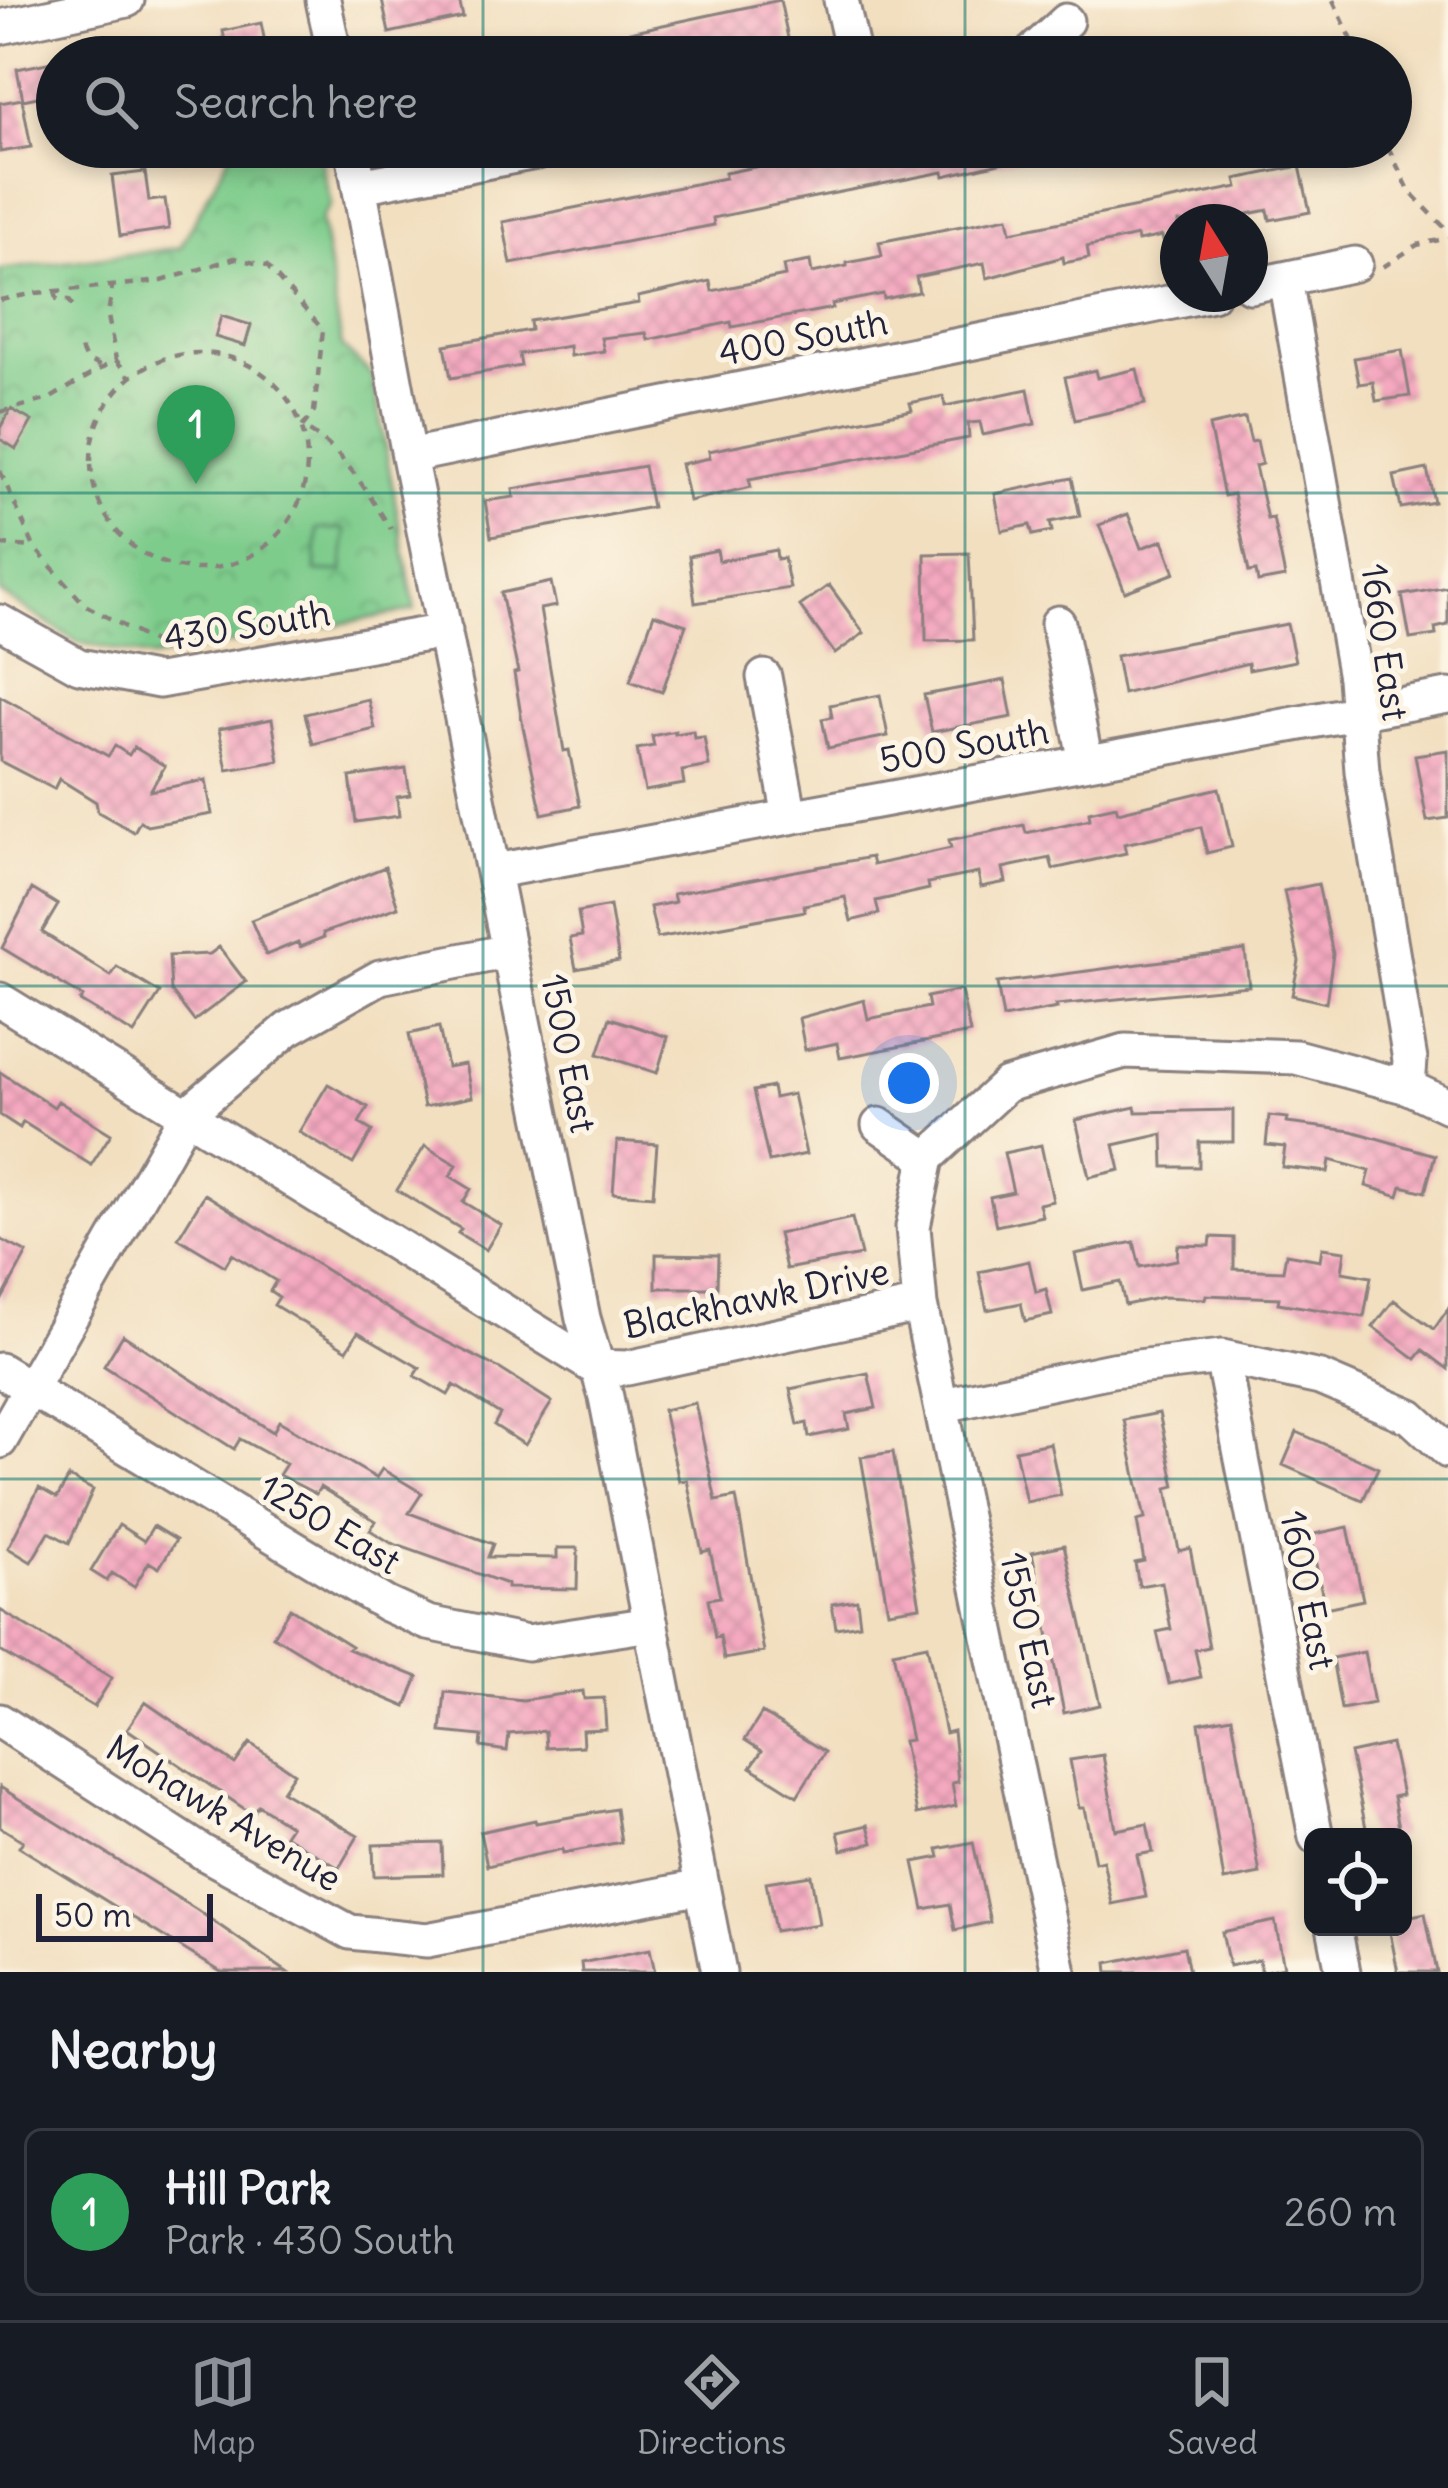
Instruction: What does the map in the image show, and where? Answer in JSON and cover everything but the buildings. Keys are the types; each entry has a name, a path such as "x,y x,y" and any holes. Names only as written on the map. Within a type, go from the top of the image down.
{"street":[{"path":"0,27 127,0"},
{"path":"323,0 330,36"},
{"path":"842,0 850,36"},
{"path":"1050,36 1066,21"},
{"name":"1500 East","path":"356,168 409,456 594,1367 606,1397 719,1972"},
{"path":"360,186 453,168"},
{"path":"1268,282 1355,263"},
{"name":"1660 East","path":"1286,279 1358,712 1362,771 1410,1060 1408,1087"},
{"name":"400 South","path":"409,456 1160,304"},
{"name":"430 South","path":"0,622 80,666 160,681 445,631"},
{"path":"1058,622 1085,762"},
{"path":"764,676 790,817"},
{"name":"500 South","path":"495,871 1448,696"},
{"path":"0,1441 186,1115 288,1029 380,977 509,952"},
{"name":"Blackhawk Drive","path":"0,1000 594,1367 627,1368 920,1305 913,1227 926,1158"},
{"path":"879,1124 926,1158 1006,1085 1125,1051 1296,1058 1408,1087 1448,1106"},
{"name":"1550 East","path":"920,1305 1059,1972"},
{"path":"943,1405 1112,1370 1222,1358 1320,1378 1411,1417 1448,1451"},
{"name":"1600 East","path":"1222,1358 1314,1828"},
{"name":"1250 East","path":"0,1370 386,1604 428,1622 527,1643 651,1624"},
{"name":"Mohawk Avenue","path":"0,1721 205,1853 350,1932 427,1940 702,1887"},
{"path":"1336,1936 1342,1972"}],"path":[{"path":"1333,0 1350,36"},
{"path":"1355,263 1362,269 1389,266 1417,245 1448,235 1410,192 1398,168"},
{"path":"0,300 162,281 235,258 267,266 323,329 314,412 302,427"},
{"path":"112,287 108,316 116,360 130,377"},
{"path":"56,291 57,298 69,300 74,308"},
{"path":"323,329 331,328"},
{"path":"81,350 85,358 103,368"},
{"path":"214,354 243,363 289,400 302,427 307,460 302,493 287,524 264,548 234,563 201,570 168,565 137,551 113,528 97,499 90,466 94,433 108,402 130,377 170,358 214,354"},
{"path":"0,412 49,399 116,360"},
{"path":"302,427 322,438 346,464 391,529"},
{"path":"0,471 34,547 85,605 176,653"},
{"path":"0,545 34,547"}],"green space":[{"path":"222,168 323,168 331,204 321,219 342,347 372,375 415,610 152,658 78,642 0,593 0,270 180,248"},
{"path":"317,529 345,529 343,572 316,571"}],"place":[{"name":"Hill Park","path":"196,484"}]}
